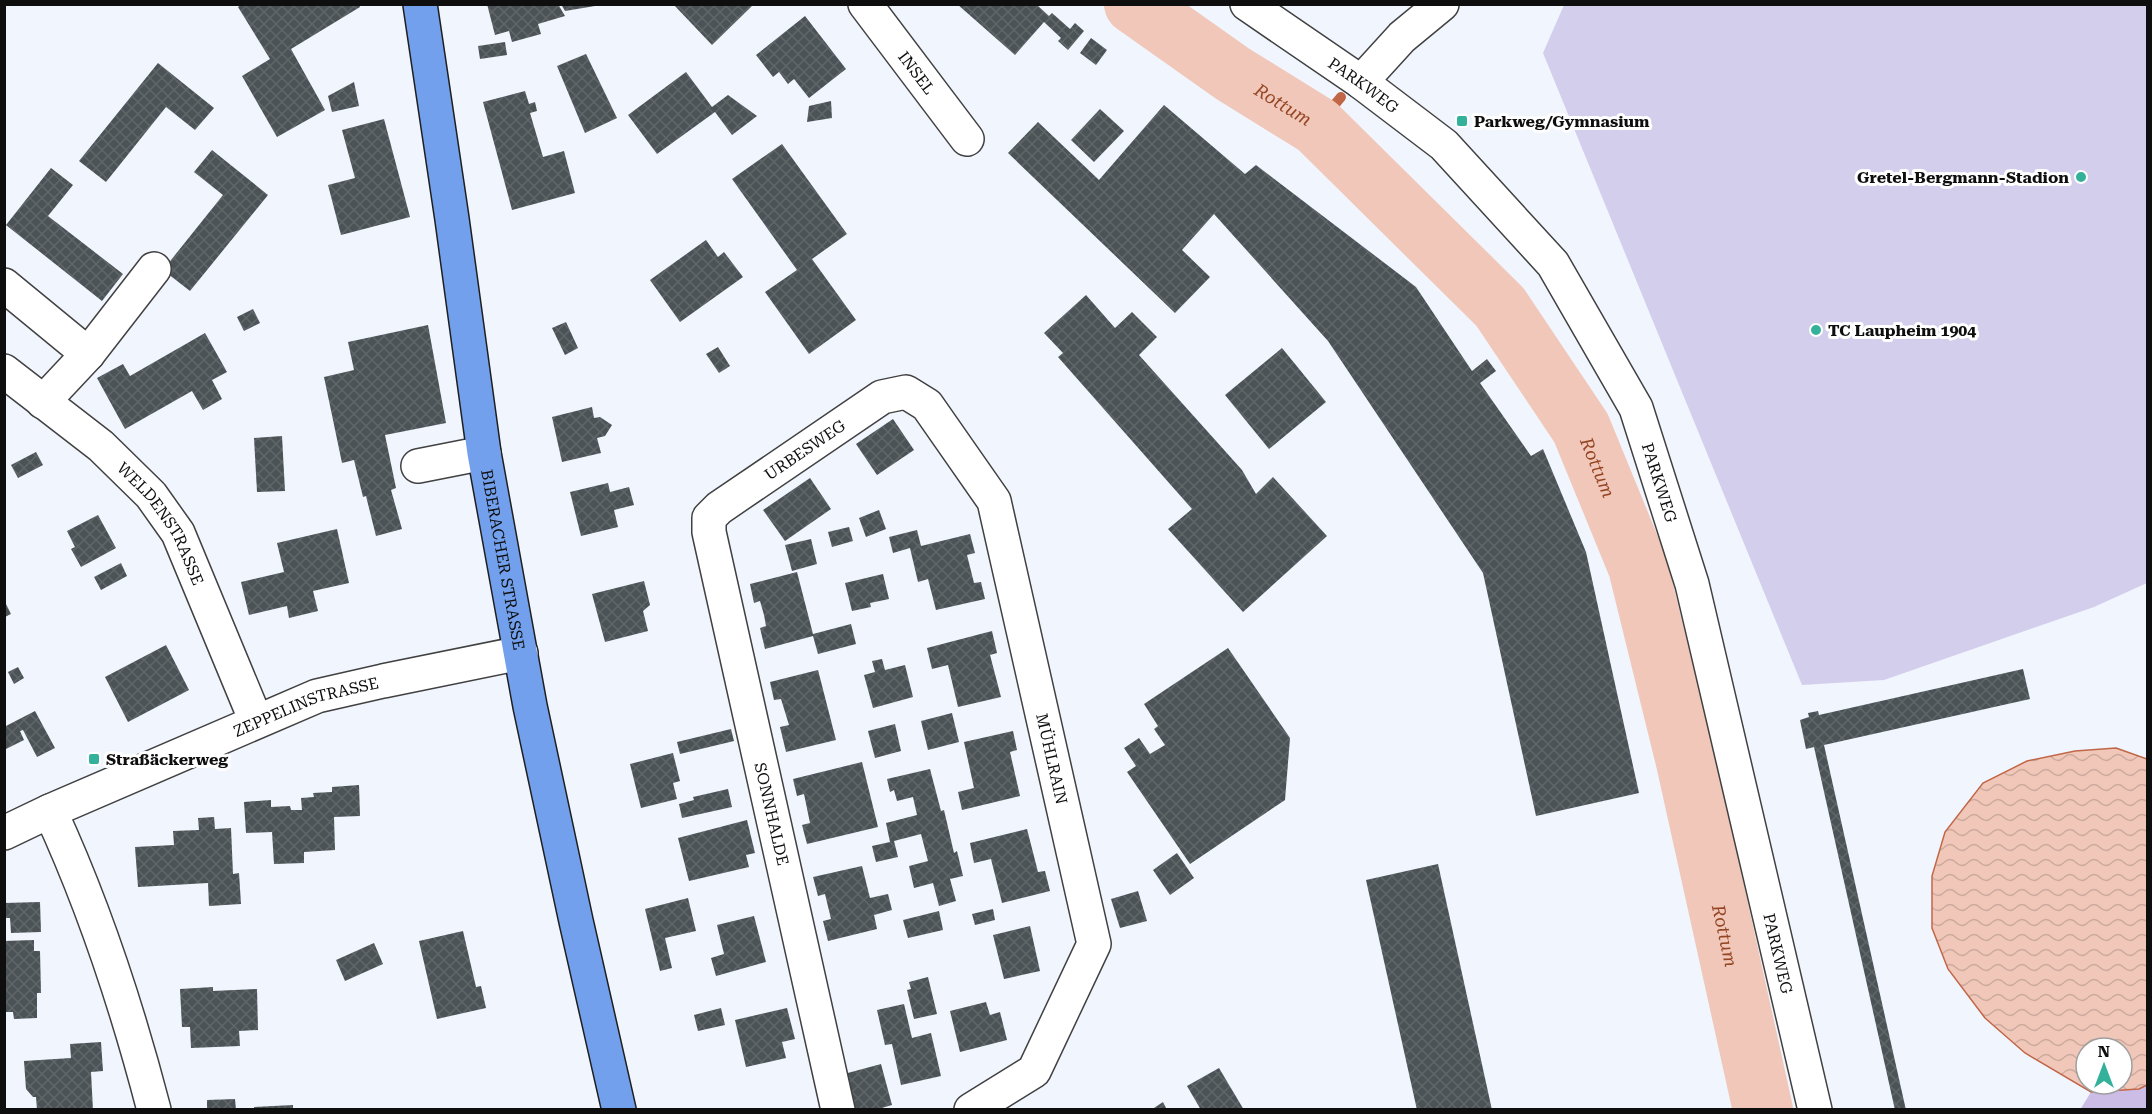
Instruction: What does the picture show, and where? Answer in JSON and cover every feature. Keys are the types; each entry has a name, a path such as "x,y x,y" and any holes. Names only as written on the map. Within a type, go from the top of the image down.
{"main road":[{"name":"BIBERACHER STRASSE","path":"420,4 484,453 521,653 576,921 619,1110"}],"street":[{"name":"INSEL","path":"865,4 967,140"},
{"name":"PARKWEG","path":"1247,4 1361,82 1444,145 1553,264 1636,408 1692,584 1815,1110"},
{"path":"1361,82 1402,37 1442,4"},
{"path":"43,402 88,354 154,269"},
{"path":"4,285 88,354"},
{"name":"WELDENSTRASSE","path":"4,371 101,446 151,495 178,533 256,721"},
{"name":"URBESWEG","path":"709,518 719,508 882,397 906,392"},
{"name":"MÜHLRAIN","path":"906,392 927,405 994,501 1094,944 1034,1071 971,1110"},
{"path":"418,466 484,453"},
{"name":"SONNHALDE","path":"709,518 709,532 838,1110"},
{"name":"ZEPPELINSTRASSE","path":"4,833 317,696 521,653"},
{"path":"50,811 112,970 154,1110"}],"shaded area":[{"name":"TC Laupheim 1904","path":"1564,5 2147,5 2147,583 2094,607 1884,680 1802,685 1543,53"},
{"path":"2147,1085 2147,1109 2080,1110 2089,1096 2134,1096 2134,1089"}],"water":[{"path":"2116,748 2147,759 2147,1085 2139,1089 2134,1089 2134,1036 2074,1036 2074,1082 2025,1053 1985,1018 1948,969 1932,928 1932,876 1945,832 1983,783 2027,761 2075,751"}],"building":[{"path":"242,4 359,4 360,7 291,49 325,110 277,137 242,76 270,59 238,7"},
{"path":"487,4 558,4 565,16 538,24 541,34 512,42 509,31 495,35"},
{"path":"561,4 595,4 595,6 565,11"},
{"path":"673,4 754,4 712,45"},
{"path":"957,4 1036,4 1049,16 1052,13 1070,29 1075,23 1084,31 1068,50 1058,41 1061,38 1044,22 1015,55"},
{"path":"805,16 846,69 809,98 794,79 788,84 779,72 773,77 756,55"},
{"path":"1091,38 1107,50 1096,65 1080,53"},
{"path":"505,42 507,55 480,59 478,46"},
{"path":"586,54 617,118 585,133 557,66"},
{"path":"158,63 214,108 195,130 166,107 106,182 79,161"},
{"path":"686,72 712,107 728,95 757,116 732,135 715,112 657,154 628,115"},
{"path":"354,82 359,106 332,112 328,96"},
{"path":"525,91 529,104 535,102 537,111 530,113 543,157 564,151 575,193 512,210 483,102"},
{"path":"831,101 832,118 807,122 809,106"},
{"path":"1164,105 1245,174 1256,165 1416,287 1472,371 1487,359 1496,371 1480,383 1531,456 1543,449 1586,552 1639,793 1536,816 1483,573 1328,341 1214,214 1182,250 1210,277 1175,313 1008,153 1038,122 1099,180"},
{"path":"1100,109 1124,131 1094,162 1071,140"},
{"path":"384,119 410,217 341,235 328,185 355,178 342,130"},
{"path":"782,144 847,234 812,259 856,320 809,354 765,292 797,270 732,179"},
{"path":"212,150 268,195 190,291 163,270 223,195 194,172"},
{"path":"51,168 73,185 48,216 123,274 102,301 6,225"},
{"path":"706,240 718,257 724,252 743,277 680,322 650,280"},
{"path":"1086,295 1115,328 1132,312 1157,337 1139,355 1242,470 1256,494 1273,477 1327,536 1243,612 1168,529 1192,509 1058,357 1063,353 1044,333"},
{"path":"253,309 260,323 244,331 237,317"},
{"path":"566,322 578,348 565,355 552,328"},
{"path":"428,325 446,423 385,435 396,488 391,490 402,529 376,536 354,460 342,463 324,377 354,370 348,342"},
{"path":"205,333 227,372 212,380 222,399 203,410 192,391 125,429 97,378 123,364 130,376"},
{"path":"718,347 730,366 719,373 706,354"},
{"path":"1282,348 1326,402 1269,449 1225,395"},
{"path":"592,407 594,418 600,417 612,425 605,436 597,438 601,453 562,462 552,417"},
{"path":"893,419 914,450 877,475 856,444"},
{"path":"282,436 285,491 257,492 254,438"},
{"path":"36,452 43,465 18,478 11,465"},
{"path":"810,478 831,509 785,541 763,510"},
{"path":"608,483 610,492 629,487 634,505 614,510 618,527 581,536 570,492"},
{"path":"879,510 886,529 866,537 859,518"},
{"path":"98,515 116,548 81,567 71,549 75,547 67,531"},
{"path":"849,527 853,541 832,547 828,532"},
{"path":"337,529 349,583 313,591 318,611 289,618 287,606 249,615 241,582 284,572 277,543"},
{"path":"917,530 921,546 970,534 975,553 967,555 974,583 981,582 985,599 936,610 928,579 918,582 910,548 893,553 889,537"},
{"path":"811,539 817,564 792,571 785,545"},
{"path":"121,563 127,576 101,590 94,577"},
{"path":"797,572 813,634 851,624 856,644 818,654 813,636 765,649 760,628 766,626 764,615 760,601 754,603 750,584"},
{"path":"883,574 889,599 870,603 871,607 852,611 845,583"},
{"path":"644,581 650,605 643,611 648,631 605,642 592,594"},
{"path":"5,602 11,614 5,617"},
{"path":"992,631 997,653 990,655 1001,697 958,707 948,665 932,669 927,648"},
{"path":"166,645 189,690 128,722 105,677"},
{"path":"1228,648 1290,738 1285,800 1190,864 1127,772 1136,766 1124,748 1139,738 1150,754 1165,745 1154,729 1158,726 1144,704"},
{"path":"882,659 885,670 905,665 913,697 873,708 864,675 875,672 872,661"},
{"path":"18,667 24,678 14,684 8,672"},
{"path":"2023,669 2030,699 1824,745 1906,1110 1895,1110 1814,747 1806,749 1800,720 1809,717 1808,713 1818,711 1819,715"},
{"path":"818,670 836,740 786,752 780,727 789,725 781,699 774,700 770,682"},
{"path":"35,711 55,748 37,757 23,730 20,731 24,740 4,750 4,727"},
{"path":"952,713 959,742 928,750 921,721"},
{"path":"895,724 901,751 875,758 868,731"},
{"path":"731,729 734,741 680,754 677,742"},
{"path":"1013,731 1017,750 1010,752 1020,796 962,810 958,792 974,788 964,742"},
{"path":"673,753 680,781 673,783 677,799 641,808 630,764"},
{"path":"862,762 878,827 807,844 802,825 810,823 804,794 797,796 793,779"},
{"path":"930,769 941,811 944,810 954,853 957,851 963,876 950,879 956,901 939,906 933,883 914,888 909,866 928,861 921,834 894,841 898,857 876,862 872,846 890,842 886,823 917,815 913,797 897,801 894,790 890,792 887,779"},
{"path":"359,785 360,816 334,817 335,850 304,852 304,863 274,864 272,832 246,833 244,802 271,800 271,807 290,806 291,810 302,810 301,798 314,797 313,793 332,792 332,787"},
{"path":"728,789 732,807 682,818 679,804 694,800 693,797"},
{"path":"214,817 215,829 231,828 233,874 239,873 241,904 209,906 208,883 138,887 135,847 174,845 173,831 199,830 198,818"},
{"path":"747,820 755,853 746,855 749,867 689,881 678,838"},
{"path":"1027,829 1038,872 1045,871 1050,891 1002,903 991,859 974,863 970,843"},
{"path":"1177,853 1194,878 1170,895 1153,870"},
{"path":"1438,864 1492,1110 1417,1110 1366,880"},
{"path":"862,866 870,898 888,894 892,910 874,915 877,929 828,941 823,921 831,919 825,894 818,896 813,877"},
{"path":"1138,891 1147,921 1120,928 1111,899"},
{"path":"688,898 696,931 665,938 672,968 660,971 645,909"},
{"path":"40,902 41,932 11,933 10,918 4,918 4,903"},
{"path":"993,909 995,920 975,925 972,914"},
{"path":"939,911 943,930 908,938 903,920"},
{"path":"754,916 766,962 716,976 711,958 724,954 717,925"},
{"path":"1030,926 1040,971 1004,979 993,935"},
{"path":"463,931 476,987 481,986 486,1008 437,1019 419,941"},
{"path":"34,940 34,951 40,951 41,993 37,993 37,1018 14,1019 13,1012 4,1012 4,941"},
{"path":"374,943 383,964 345,981 336,960"},
{"path":"928,977 937,1014 914,1019 907,990 911,989 909,982"},
{"path":"213,987 213,991 257,989 258,1030 239,1031 240,1046 191,1048 190,1027 182,1027 180,989"},
{"path":"986,1002 990,1015 1000,1012 1007,1040 960,1052 950,1011"},
{"path":"904,1004 912,1038 931,1033 941,1076 901,1085 892,1044 885,1045 877,1010"},
{"path":"721,1008 725,1025 698,1031 694,1015"},
{"path":"787,1008 795,1039 782,1042 786,1058 746,1067 735,1020"},
{"path":"101,1042 103,1071 91,1072 93,1110 37,1110 36,1097 33,1097 26,1089 24,1061 71,1058 70,1044"},
{"path":"881,1064 892,1105 875,1110 854,1110 844,1074"},
{"path":"1219,1068 1244,1110 1201,1110 1187,1086"},
{"path":"235,1099 236,1110 207,1110 207,1100"},
{"path":"1163,1102 1167,1110 1151,1110"},
{"path":"293,1105 293,1110 254,1110 254,1107"}],"waterway":[{"name":"Rottum","path":"1134,4 1233,74 1317,126 1500,307 1581,428 1638,567 1686,762 1763,1110"},
{"path":"1317,126 1341,97"}],"place":[{"name":"Parkweg/Gymnasium","path":"1462,121"},
{"name":"Gretel-Bergmann-Stadion","path":"2081,177"},
{"name":"TC Laupheim 1904","path":"1816,330"},
{"name":"Straßäckerweg","path":"94,759"}]}
